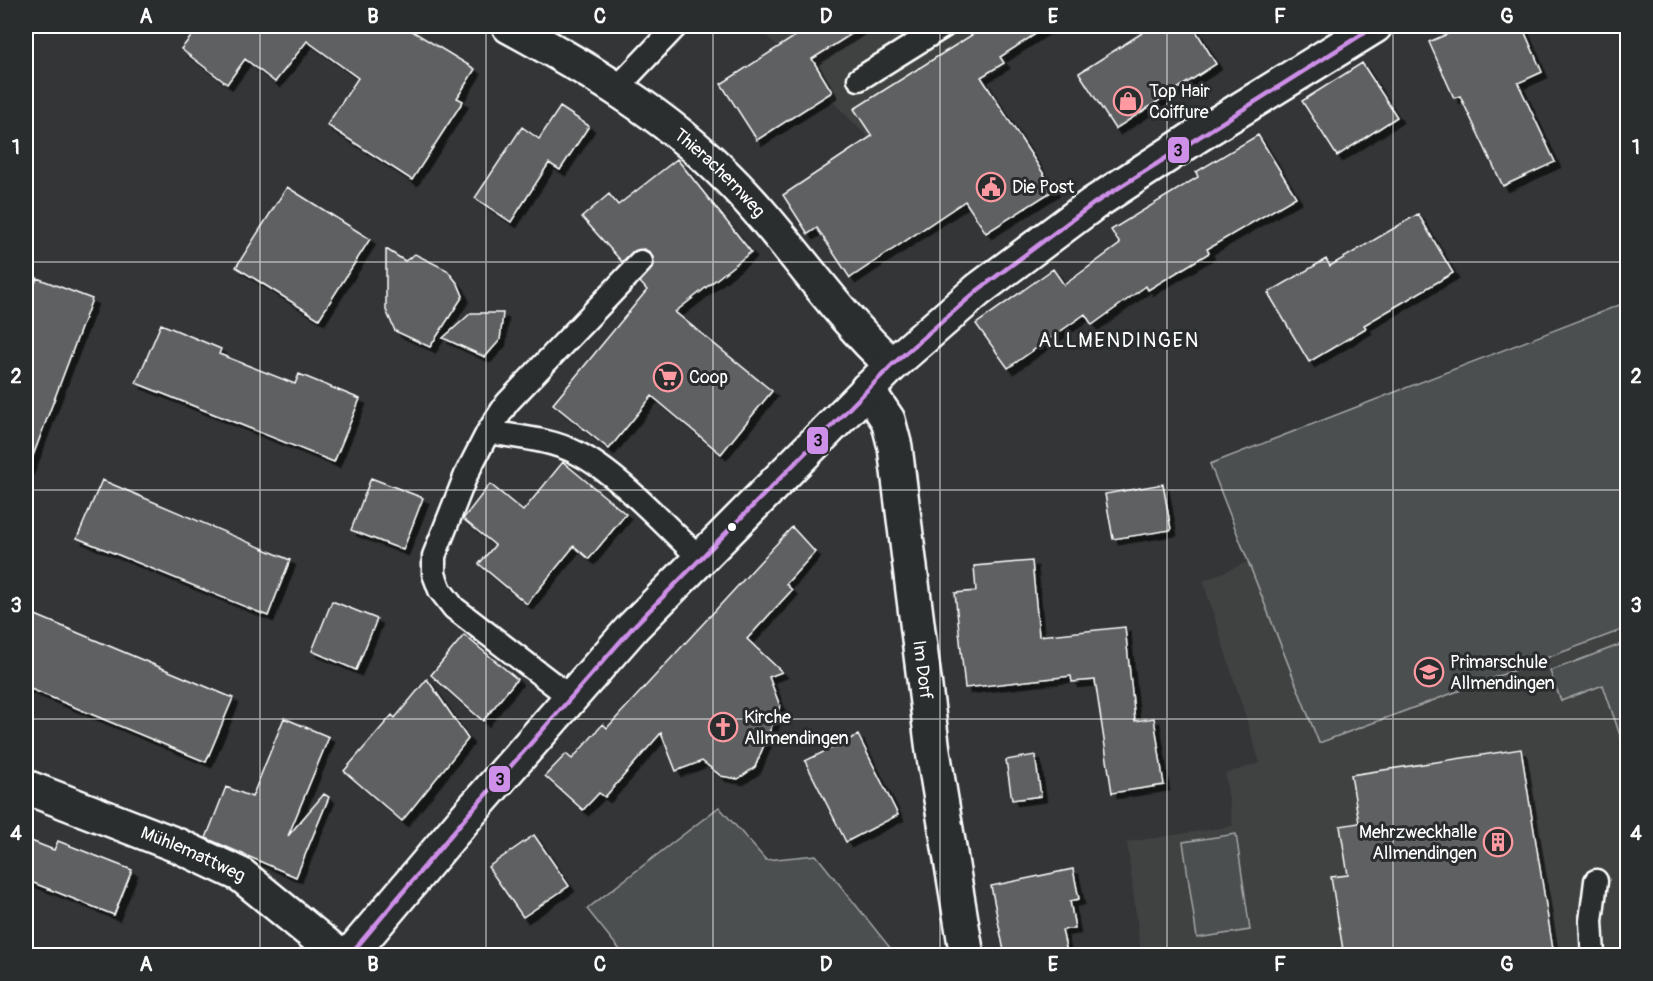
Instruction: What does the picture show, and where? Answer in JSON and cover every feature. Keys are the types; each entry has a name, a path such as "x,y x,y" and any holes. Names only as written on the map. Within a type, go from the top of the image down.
{"street":[{"name":"Thierachernweg","path":"509,26 617,88 665,122 731,180 864,338 892,365"},
{"path":"349,956 570,697 699,557 824,436 892,365 978,290 1093,204 1355,31"},
{"name":"Im Dorf","path":"867,389 888,420 895,447 933,751 967,956"},
{"name":"Mühlemattweg","path":"26,787 214,860 241,875 339,956"}],"lane":[{"path":"617,88 676,26"},
{"path":"859,79 944,26"},
{"path":"570,697 454,608 440,590 434,574 434,556 466,475 488,432 507,403 641,262"},
{"path":"488,432 541,440 577,453 605,470 699,557"},
{"path":"1593,956 1591,921 1596,881"}],"shaded area":[{"path":"757,26 984,26 1009,64 881,150"},
{"name":"Primarschule Allmendingen","path":"1627,302 1627,955 1141,955 1127,842 1233,826 1225,774 1260,763 1203,581 1248,562 1210,464"},
{"path":"1627,302 1627,628 1319,743 1210,464"},
{"path":"1628,642 1627,756 1603,685 1561,701 1550,671"},
{"path":"719,807 766,860 816,855 891,949 880,956 624,955 587,909"},
{"path":"1236,834 1250,930 1197,938 1183,842"}],"building":[{"path":"200,26 404,26 475,69 457,98 463,101 412,180 327,125 358,78 307,41 275,82 245,59 227,84 181,49"},
{"path":"811,26 864,26 812,59 832,92 757,140 721,84"},
{"path":"986,26 1048,26 1000,57 1004,63 981,77 1054,190 986,233 965,201 850,278 817,228 808,234 783,195 872,136 854,109"},
{"path":"1153,26 1193,26 1216,64 1115,129 1079,73"},
{"path":"1466,26 1522,26 1542,72 1518,83 1555,162 1503,186 1460,96 1454,98 1429,42"},
{"path":"1362,63 1397,117 1337,156 1302,101"},
{"path":"560,107 589,126 560,170 549,163 511,222 475,198 522,127 539,139"},
{"path":"1258,135 1296,197 1207,249 1209,253 1148,290 1146,286 1092,325 1085,314 1008,368 976,324 1053,269 1064,285 1120,244 1111,230 1198,177 1196,172"},
{"path":"677,159 751,252 675,312 772,391 721,454 652,396 609,449 553,404 647,290 640,282 654,265 651,253 644,249 632,252 622,262 582,217 609,194 618,205"},
{"path":"287,187 370,239 319,319 236,267"},
{"path":"1418,214 1453,273 1364,325 1366,328 1309,362 1268,293 1326,259 1330,266"},
{"path":"386,249 405,261 415,254 447,270 458,284 463,296 430,347 395,331 386,310"},
{"path":"37,278 92,299 28,469 26,469 26,307"},
{"path":"471,313 503,313 500,340 485,357 443,338"},
{"path":"161,324 221,349 219,354 295,384 299,374 360,399 334,462 136,383"},
{"path":"563,462 626,514 589,559 574,546 527,604 479,564 495,545 463,519 490,484 523,511"},
{"path":"371,478 423,498 403,550 351,530"},
{"path":"102,480 290,560 268,616 77,538"},
{"path":"1163,484 1171,530 1113,539 1105,494"},
{"path":"792,527 815,552 786,584 792,590 747,639 782,672 769,677 780,706 755,767 738,779 721,776 702,761 676,771 661,733 605,797 599,793 583,810 545,776 566,754 572,759 603,724 607,728"},
{"path":"1032,561 1039,636 1125,627 1135,721 1154,718 1164,785 1112,793 1095,680 1072,682 1071,676 965,688 955,593 976,591 974,566"},
{"path":"332,601 377,619 356,670 312,651"},
{"path":"26,611 233,698 206,762 26,687"},
{"path":"464,635 517,679 483,721 431,675"},
{"path":"427,679 468,739 402,821 344,771 392,715 395,718"},
{"path":"284,718 329,737 288,836 324,794 329,797 296,877 206,838 226,787 252,797"},
{"path":"858,735 898,815 846,842 805,761"},
{"path":"1521,749 1554,956 1344,956 1331,877 1348,875 1340,826 1359,823 1351,775"},
{"path":"1035,755 1041,796 1012,800 1006,760"},
{"path":"534,835 569,886 523,917 488,867"},
{"path":"26,839 54,850 58,841 132,870 114,915 26,880"},
{"path":"1073,869 1079,899 1070,901 1075,928 1062,930 1067,952 1051,956 1005,956 991,886"}],"transit line":[{"name":"3","path":"349,956 467,816 633,627 892,365 978,290 1093,204 1375,26"}],"place":[{"name":"Top Hair Coiffure","path":"1128,101"},
{"name":"Die Post","path":"991,187"},
{"name":"Coop","path":"668,377"},
{"name":"Primarschule Allmendingen","path":"1429,672"},
{"name":"Kirche Allmendingen","path":"723,727"},
{"name":"Mehrzweckhalle Allmendingen","path":"1498,842"}],"district":[{"name":"ALLMENDINGEN","path":"1119,340"}]}
